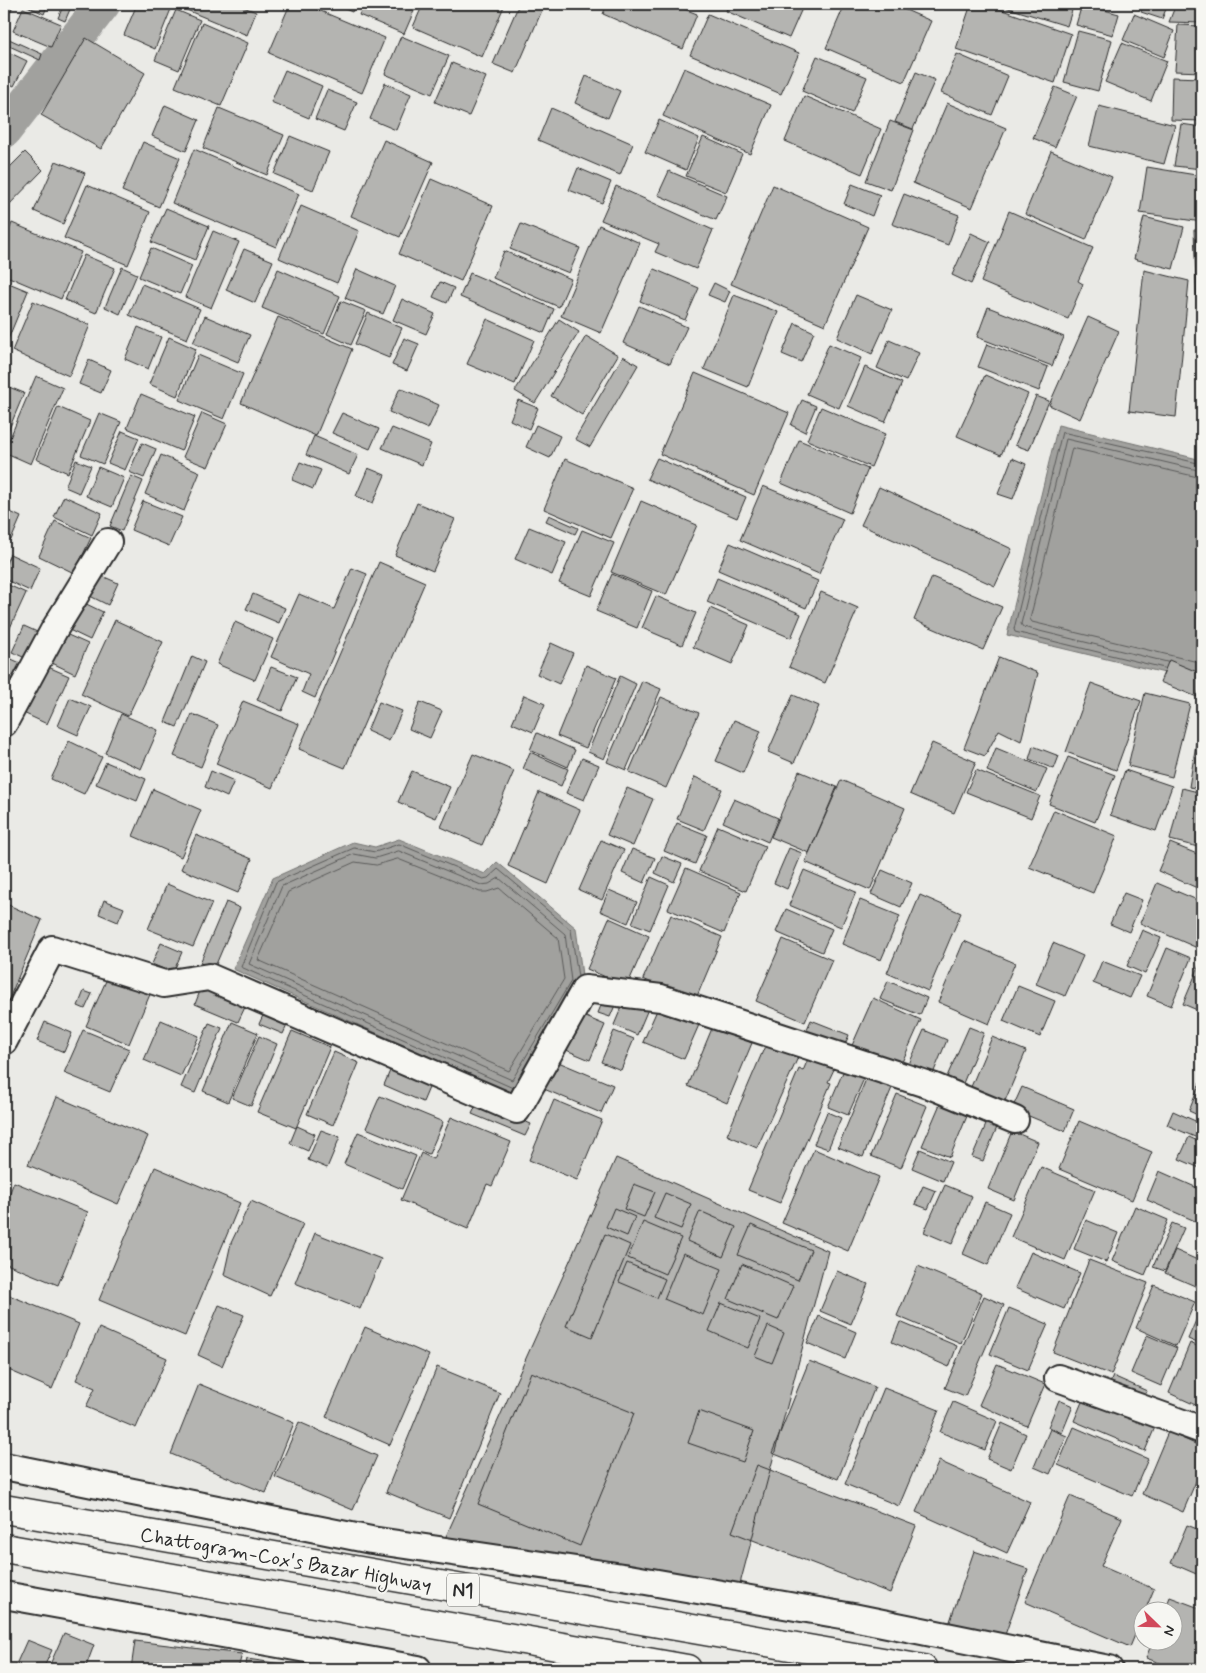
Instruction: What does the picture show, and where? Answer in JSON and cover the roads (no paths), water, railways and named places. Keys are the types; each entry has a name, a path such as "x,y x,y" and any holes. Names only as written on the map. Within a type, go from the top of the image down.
{"highway":[{"name":"Chattogram-Cox's Bazar Highway","path":"4,1509 923,1669"},
{"name":"Chattogram-Cox's Bazar Highway","path":"4,1548 687,1669"}],"street":[{"path":"4,723 54,630 108,542"},
{"path":"4,1041 52,949 164,984 209,977 517,1110 585,989 662,998 932,1086 1015,1120"},
{"path":"1058,1378 1202,1430"},
{"path":"4,1466 371,1540 632,1578 853,1617 1109,1669"},
{"path":"4,1595 418,1669"}],"water":[{"path":"1058,425 1202,460 1202,682 1007,635"},
{"path":"399,839 485,874 497,862 576,928 583,983 516,1095 233,969 273,878 353,842 375,847"}],"waterway":[{"path":"4,131 103,4"}]}
